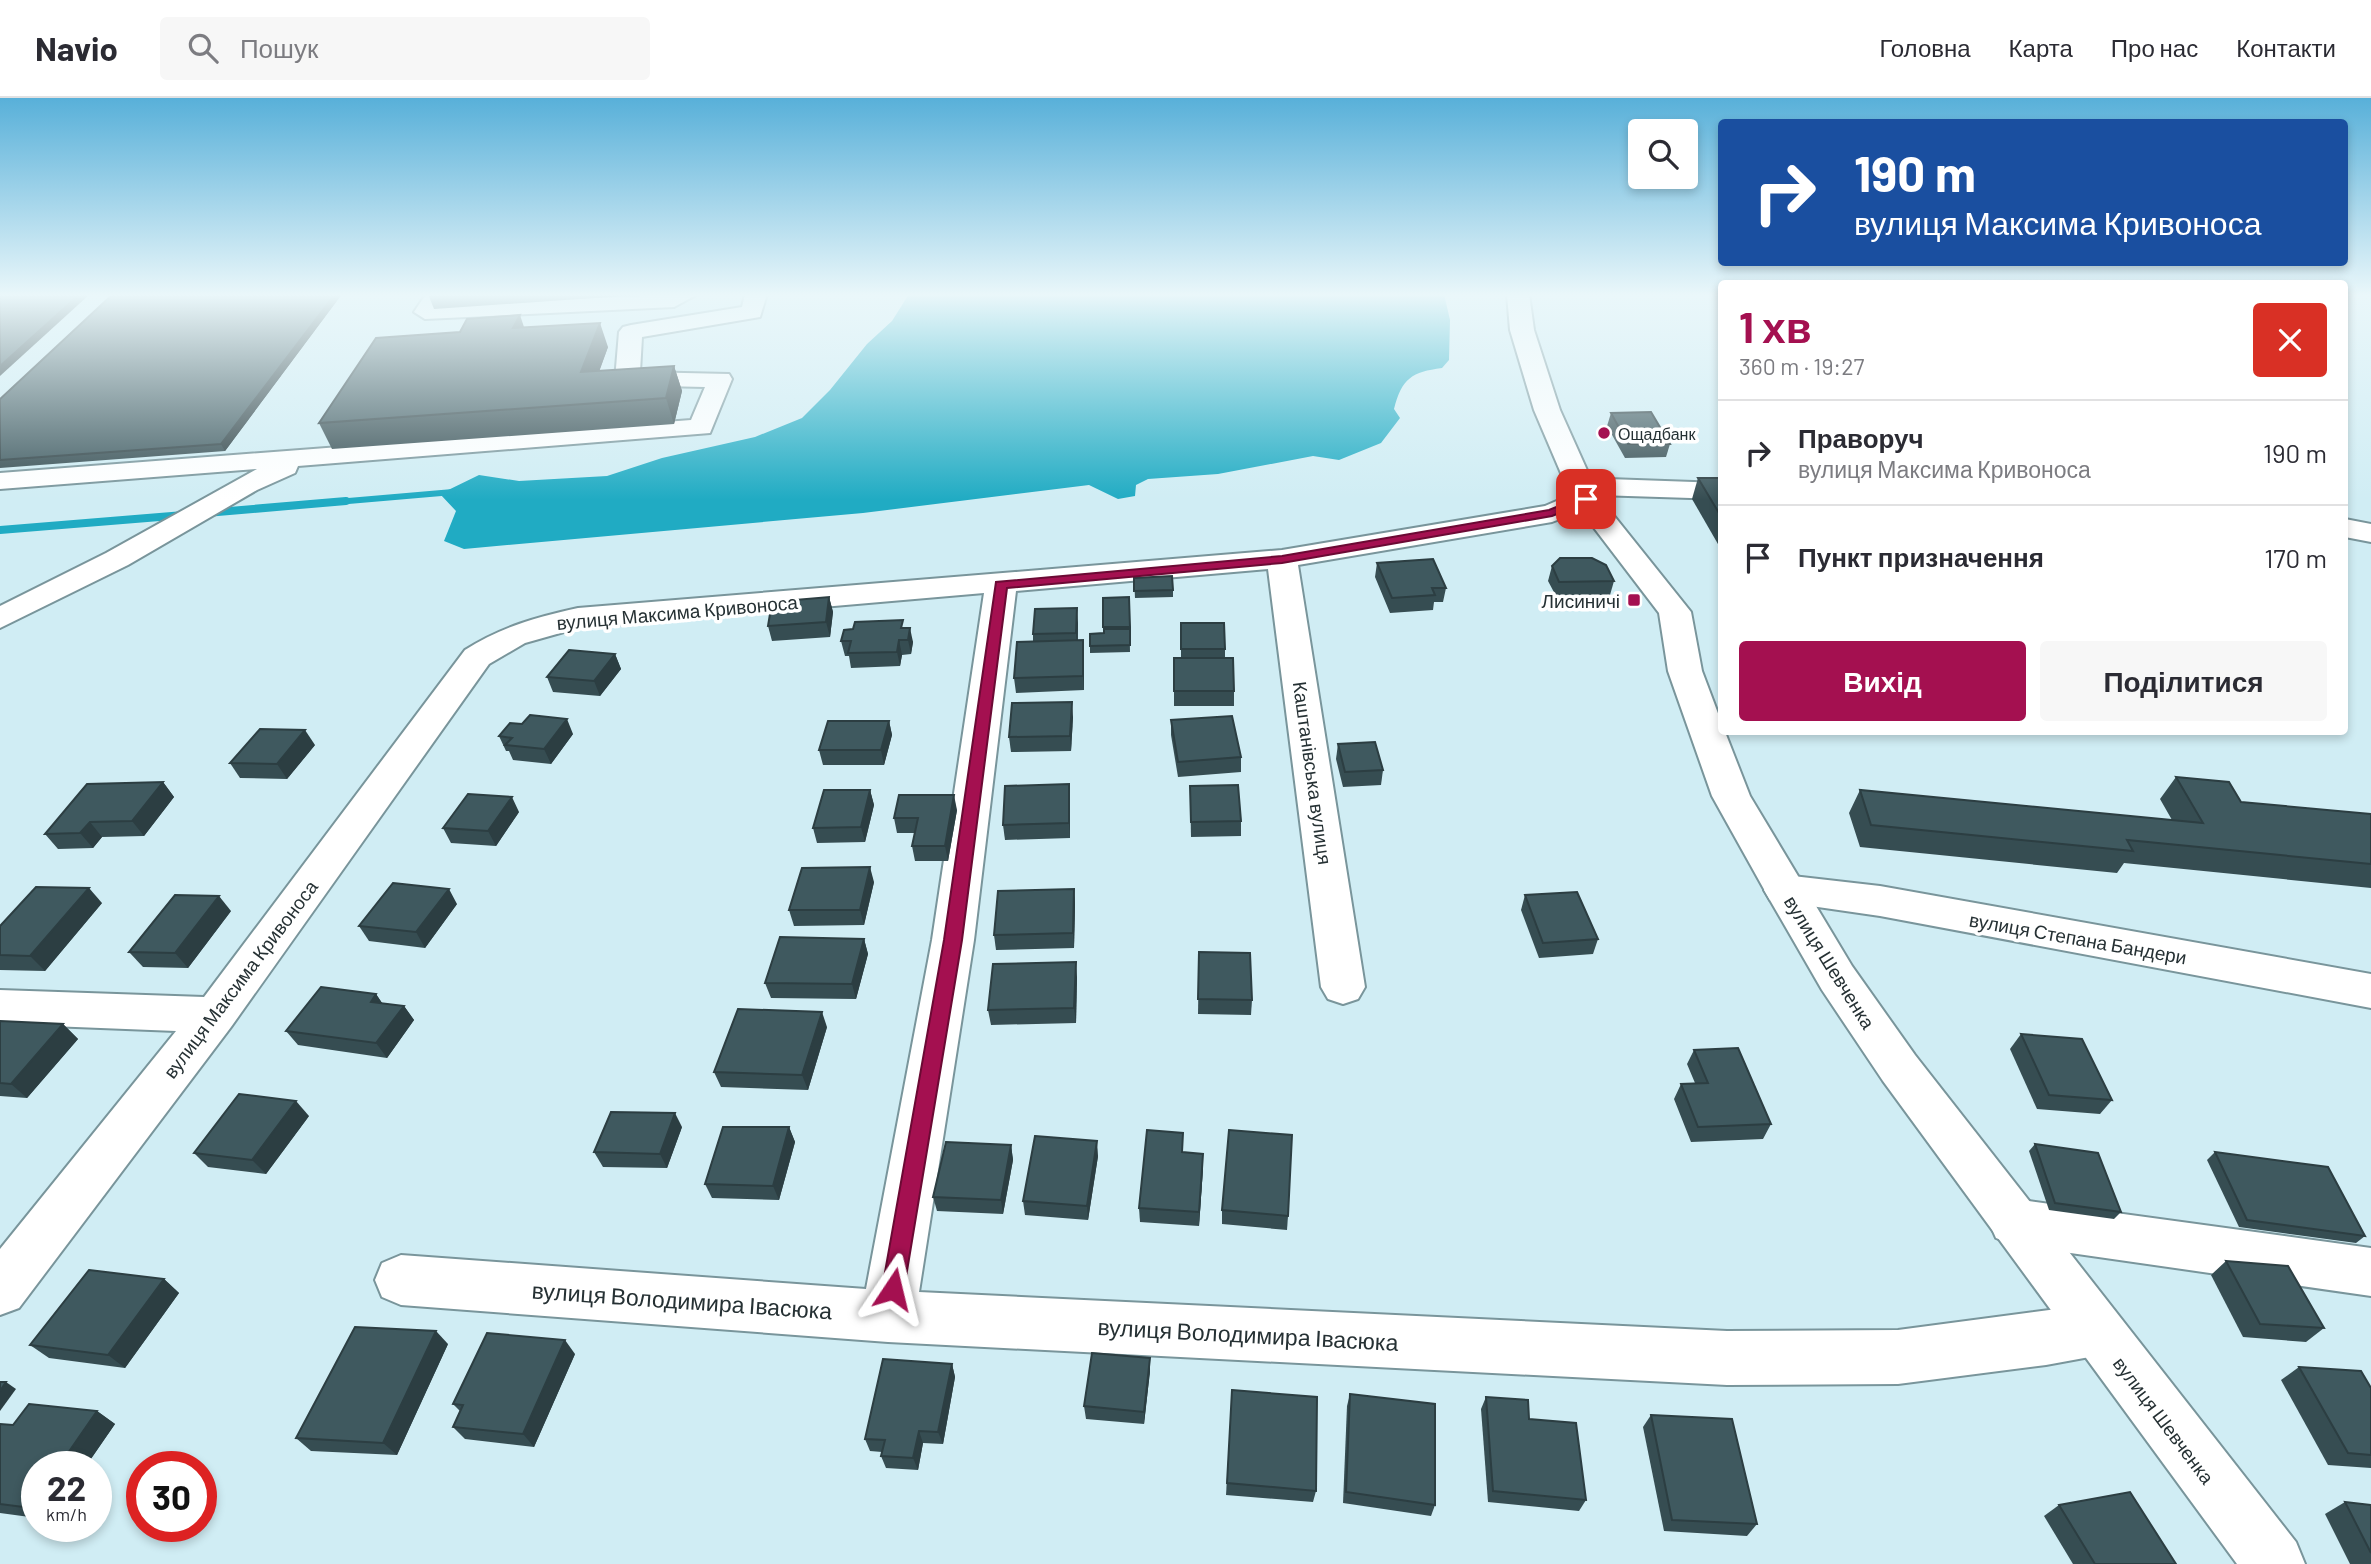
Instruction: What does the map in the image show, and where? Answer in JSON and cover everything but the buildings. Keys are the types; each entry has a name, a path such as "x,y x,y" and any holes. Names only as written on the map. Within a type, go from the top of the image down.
{"street":[{"path":"0,481 701,427 720,379 627,380 628,362"},
{"name":"вулиця Шевченка","path":"1532,362 1547,410 1583,492 1675,612 1685,671 1731,796 1784,890 1876,1034 2095,1330 2274,1564"},
{"path":"0,618 181,524 247,484 314,456"},
{"path":"1583,492 1718,491"},
{"name":"вулиця Максима Кривоноса","path":"7,1271 215,1015 477,657 507,636 536,626 578,618 1001,585 1282,559 1552,513 1583,492"},
{"path":"2348,529 2371,533"},
{"name":"Каштанівська вулиця","path":"1282,559 1343,987"},
{"path":"888,1315 953,940 1001,585"},
{"name":"вулиця Степана Бандери","path":"1784,890 1880,901 2371,991"},
{"path":"0,1007 215,1015"},
{"path":"2014,1222 2371,1272"},
{"name":"вулиця Володимира Івасюка","path":"401,1280 888,1315 1727,1358 1898,1357 2046,1339 2095,1330"}],"water":[{"path":"852,362 1447,362 1442,368 1423,372 1405,383 1394,409 1400,418 1381,443 1339,460 1313,456 1218,474 1148,479 1136,485 1135,496 1118,499 1089,485 863,513 464,549 444,541 456,511 440,494 479,475 519,481 607,476 662,458 755,437 802,418"}],"waterway":[{"path":"325,503 453,492"},
{"path":"206,513 346,501"},
{"path":"0,530 184,515"}],"place":[{"name":"Ощадбанк","path":"1604,433"},
{"name":"Лисиничі","path":"1634,600"}],"route":[{"path":"893,1289 953,940 1001,585 1282,559 1552,513 1586,499"}]}
